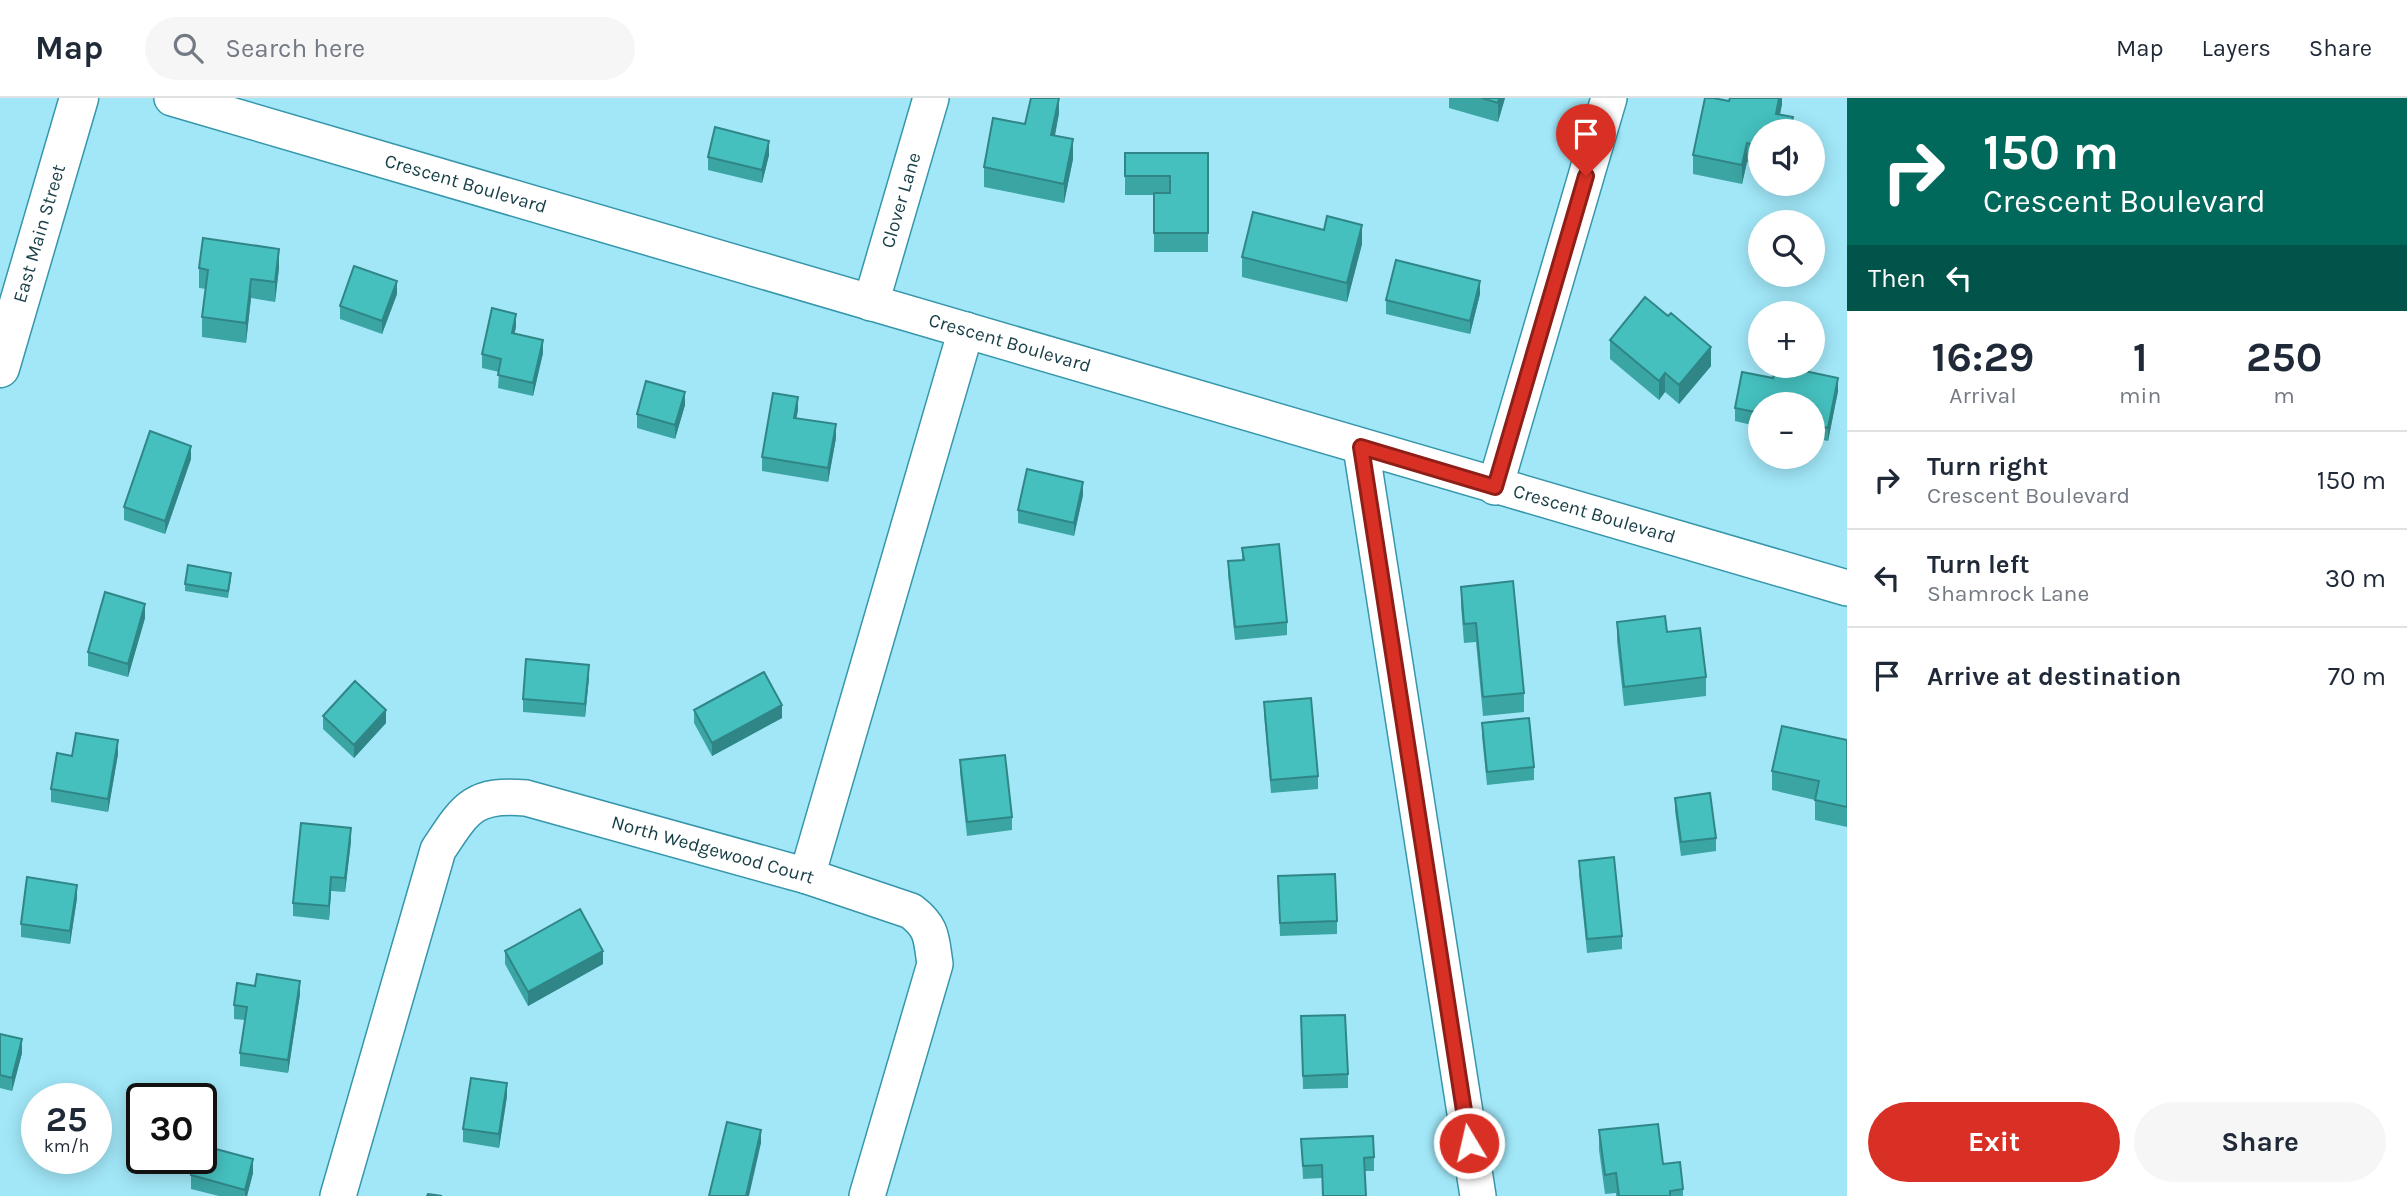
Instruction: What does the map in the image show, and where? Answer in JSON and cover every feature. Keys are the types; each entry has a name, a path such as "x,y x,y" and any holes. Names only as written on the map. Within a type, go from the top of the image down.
{"main road":[{"name":"East Main Street","path":"0,368 79,98"}],"street":[{"name":"Crescent Boulevard","path":"172,98 1847,588"},
{"name":"Clover Lane","path":"870,303 930,98"},
{"path":"1495,487 1609,98"},
{"name":"North Wedgewood Court","path":"338,1196 438,850 468,808 486,799 503,796 526,798 807,876 966,330"},
{"path":"1361,447 1478,1196"},
{"path":"807,876 911,911 930,930 935,964 867,1196"}],"building":[{"path":"1031,98 1059,98 1051,135 1073,139 1064,184 984,167 993,118 1025,124"},
{"path":"1482,98 1499,98 1498,103"},
{"path":"1705,98 1729,101 1730,98 1779,98 1776,114 1793,117 1748,119 1748,143 1742,165 1693,155"},
{"path":"715,127 769,141 762,170 708,157"},
{"path":"1125,153 1208,153 1208,233 1154,233 1154,193 1170,193 1170,176 1125,176"},
{"path":"1253,212 1324,230 1327,216 1362,225 1347,283 1242,257"},
{"path":"203,238 279,249 275,282 251,279 246,323 202,317 208,270 199,268"},
{"path":"1396,260 1480,281 1470,321 1386,300"},
{"path":"354,266 397,281 382,321 340,306"},
{"path":"1645,297 1668,316 1671,313 1711,347 1679,385 1665,373 1659,381 1610,340"},
{"path":"492,308 516,314 512,333 543,340 533,383 498,375 501,359 482,354"},
{"path":"1742,372 1748,373 1748,378 1825,378 1825,375 1838,378 1828,428 1825,427 1825,392 1748,392 1748,411 1735,408"},
{"path":"646,381 685,392 675,425 637,414"},
{"path":"773,393 798,397 794,418 836,424 828,468 762,457"},
{"path":"150,431 191,446 165,521 124,507"},
{"path":"1027,469 1083,482 1074,523 1018,510"},
{"path":"1279,544 1287,622 1235,627 1228,561 1244,560 1242,548"},
{"path":"188,565 231,573 228,591 185,584"},
{"path":"1513,581 1524,693 1483,697 1476,623 1464,624 1461,587"},
{"path":"105,592 145,604 128,664 88,652"},
{"path":"1665,616 1667,632 1700,628 1706,677 1624,687 1617,622"},
{"path":"526,659 589,665 585,704 523,699"},
{"path":"764,672 782,705 712,743 694,710"},
{"path":"355,681 386,710 354,745 323,716"},
{"path":"1311,698 1318,776 1271,780 1264,702"},
{"path":"1529,718 1534,767 1487,772 1482,723"},
{"path":"1782,726 1847,740 1847,807 1815,800 1819,781 1772,771"},
{"path":"76,733 118,740 108,799 51,789 57,753 72,756"},
{"path":"1005,755 1012,817 967,822 960,760"},
{"path":"1710,793 1716,838 1681,842 1675,798"},
{"path":"301,823 351,828 345,878 331,877 329,906 293,903"},
{"path":"1614,857 1622,936 1587,939 1579,861"},
{"path":"1335,874 1337,921 1280,923 1278,876"},
{"path":"27,877 77,885 70,931 21,924"},
{"path":"580,909 603,951 528,992 505,951"},
{"path":"257,974 300,981 288,1060 240,1053 247,1007 234,1005 237,983 255,986"},
{"path":"1345,1015 1348,1074 1303,1076 1301,1016"},
{"path":"0,1034 22,1039 12,1078 0,1075"},
{"path":"471,1078 507,1083 499,1134 463,1129"},
{"path":"727,1122 761,1130 746,1196 709,1196"},
{"path":"1658,1124 1663,1164 1680,1162 1683,1189 1670,1191 1670,1196 1619,1196 1616,1173 1605,1175 1599,1130"},
{"path":"1373,1136 1374,1157 1364,1158 1366,1196 1323,1196 1322,1165 1303,1166 1301,1139"},
{"path":"217,1149 253,1159 245,1190 191,1175 217,1174"}],"route":[{"path":"1469,1143 1361,447 1495,487 1586,176"}]}
